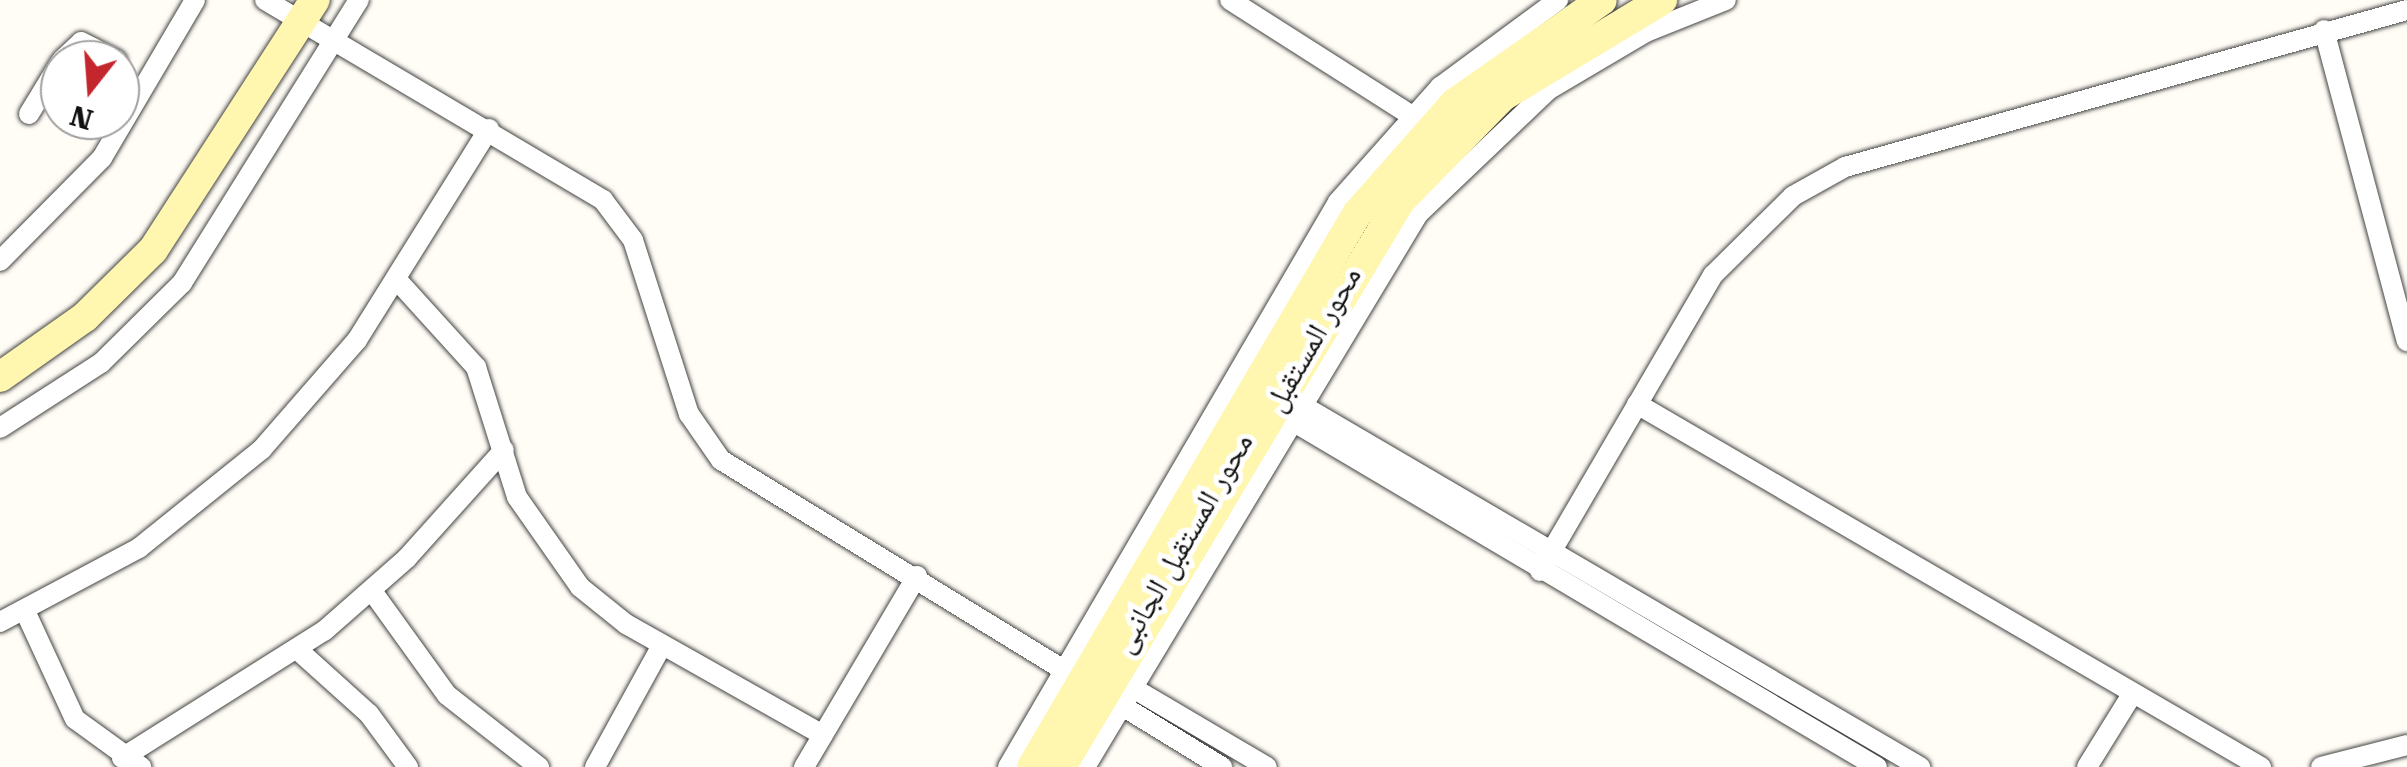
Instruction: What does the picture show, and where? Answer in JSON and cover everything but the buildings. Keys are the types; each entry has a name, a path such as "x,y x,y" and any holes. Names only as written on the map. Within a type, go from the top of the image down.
{"street":[{"path":"0,262 86,178 150,80 195,0"},
{"path":"264,0 308,11 336,39 588,187 625,226 710,450 1102,683 1267,767"},
{"path":"0,428 101,363 182,283 359,0"},
{"path":"1230,0 1421,121"},
{"path":"1258,17 1276,0"},
{"name":"محور المستقبل الجانبى","path":"1202,456 1317,234 1421,121 1558,0"},
{"name":"محور المستقبل","path":"1062,767 1202,456 1275,400 1346,230 1421,121 1520,51 1602,0"},
{"name":"محور المستقبل","path":"1032,767 1102,683 1368,244 1447,147 1535,72 1662,0"},
{"path":"1275,400 1397,241 1476,150 1580,68 1726,0"},
{"path":"1540,571 1729,253 1818,181 2324,30 2407,10"},
{"path":"0,377 85,317 153,250 308,11"},
{"path":"2324,30 2407,342"},
{"path":"140,74 150,80"},
{"path":"29,114 40,96"},
{"path":"0,622 139,548 236,473 324,382 397,280 490,129"},
{"path":"397,280 464,347 504,450 517,497 562,567 662,645 823,735"},
{"path":"1275,400 1552,551 1920,767"},
{"path":"1275,400 1540,571 1877,767"},
{"path":"1637,404 2131,696 2260,767"},
{"path":"25,611 63,702 132,762 299,650 372,591 504,450"},
{"path":"804,767 917,576"},
{"path":"372,591 446,695 539,767"},
{"path":"595,767 662,645"},
{"path":"299,650 368,714 408,767"},
{"path":"1086,767 1102,683"},
{"path":"1102,683 1222,767"},
{"name":"محور المستقبل الجانبى","path":"1008,767 1102,683"},
{"path":"2088,767 2131,696"},
{"path":"2320,767 2407,745"}]}
